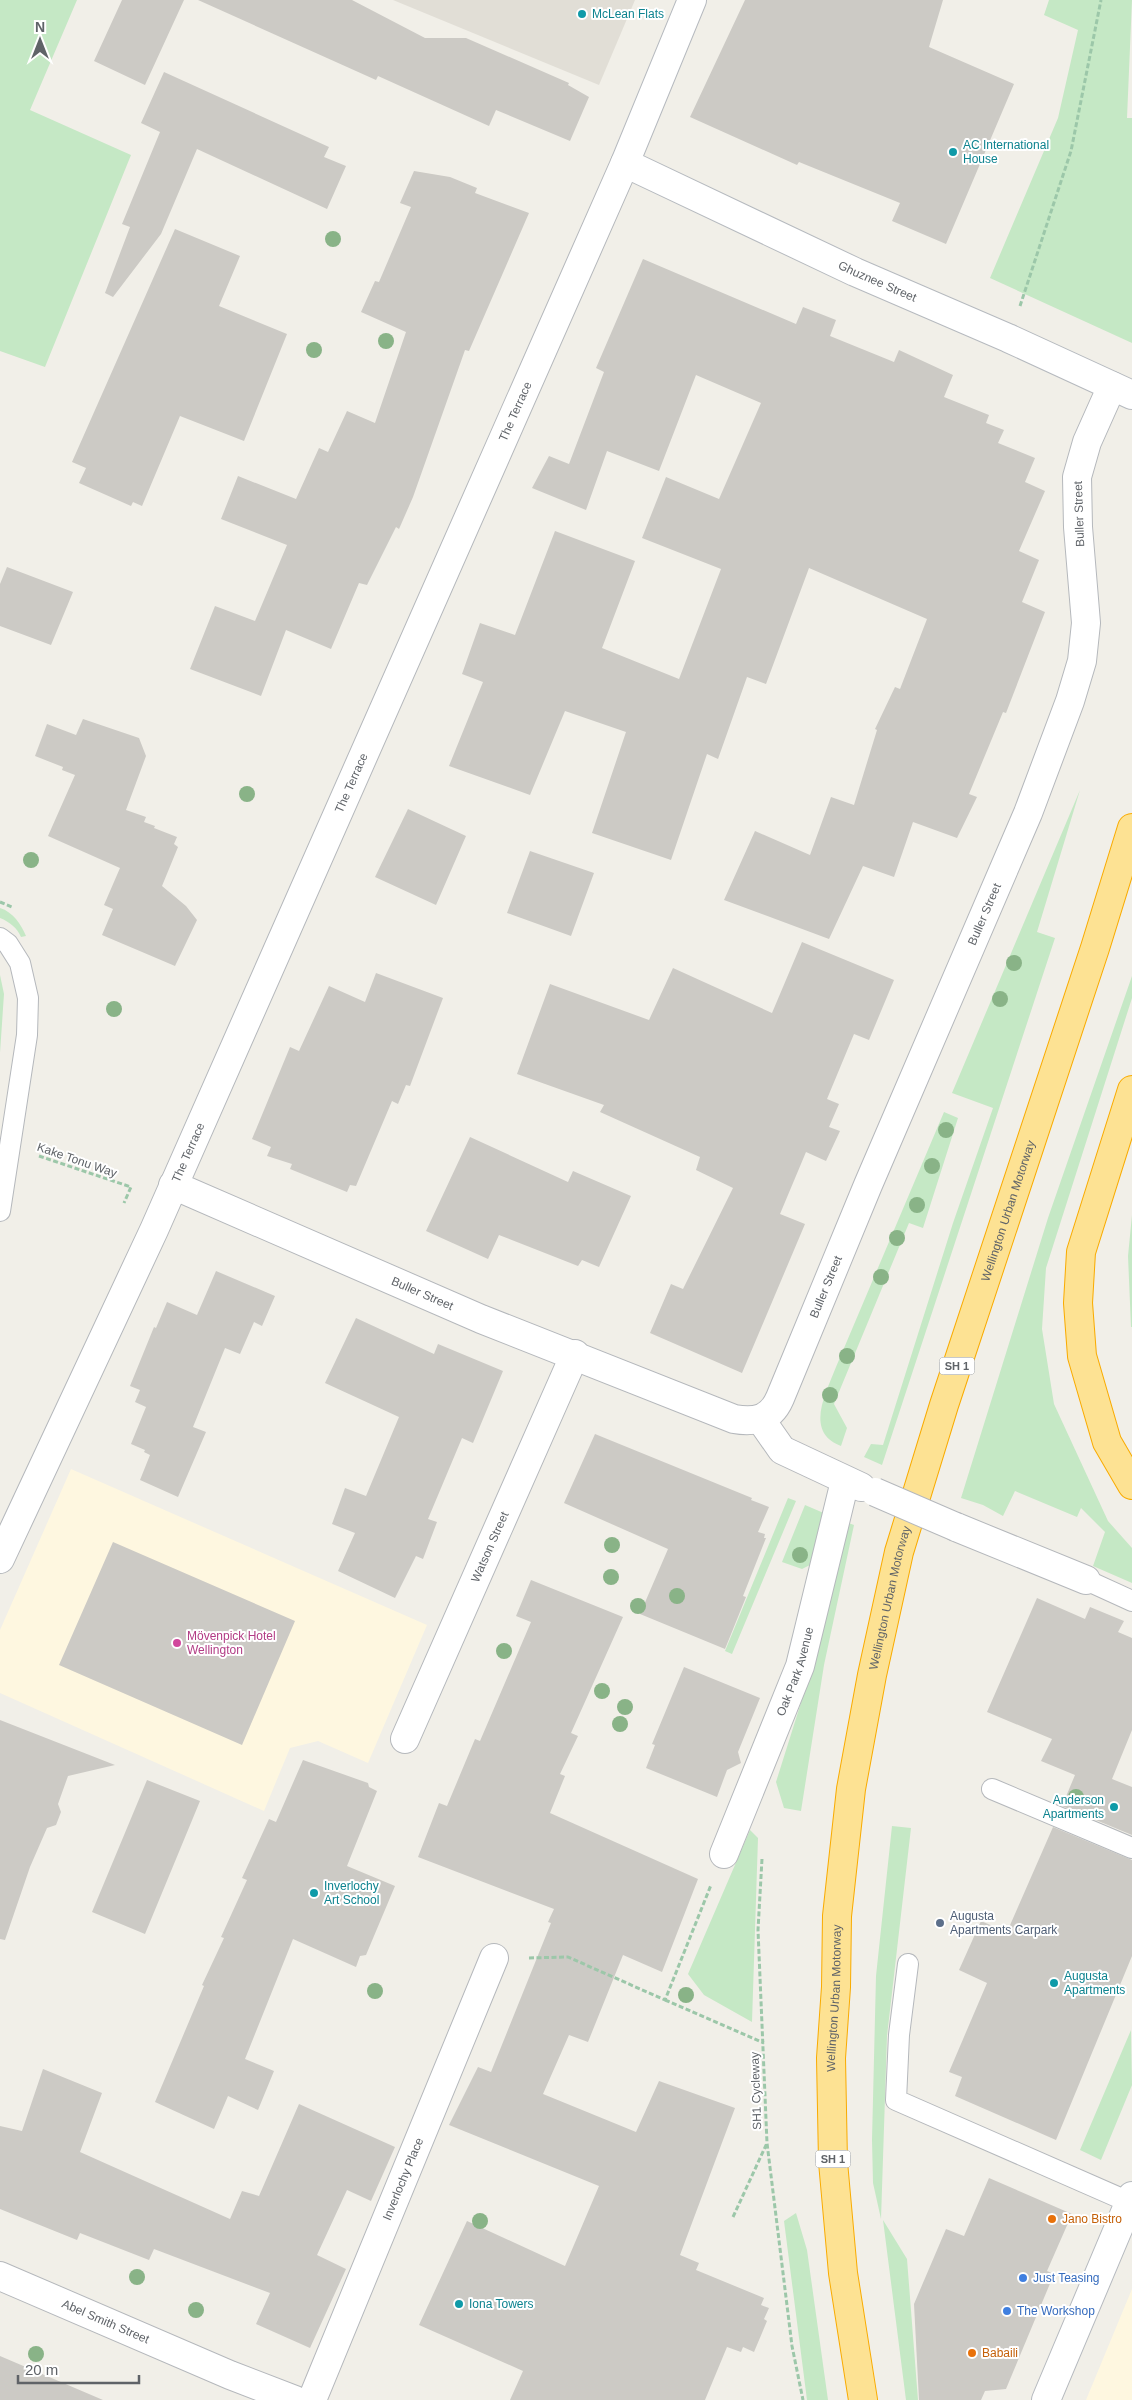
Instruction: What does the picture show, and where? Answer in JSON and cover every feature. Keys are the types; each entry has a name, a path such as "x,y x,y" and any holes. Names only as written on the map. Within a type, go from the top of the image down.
{"highway":[{"name":"Wellington Urban Motorway","path":"863,2400 843,2273 833,2162 831,2058 836,1987 837,1916 851,1789 872,1675 899,1552 944,1405 1095,948 1132,828"},
{"path":"1132,1090 1081,1252 1078,1303 1082,1356 1107,1442 1132,1485"}],"street":[{"name":"The Terrace","path":"0,1559 154,1230 625,163 692,0"},
{"name":"Ghuznee Street","path":"625,163 855,272 1122,390"},
{"name":"Buller Street","path":"173,1185 482,1318 734,1419 748,1422 761,1420 776,1408 868,1185 1056,742 1082,660 1086,623 1078,527 1077,477 1087,442 1122,390"},
{"name":"Watson Street","path":"406,1739 575,1354"},
{"path":"761,1420 782,1450 845,1481 1086,1580"},
{"name":"Oak Park Avenue","path":"724,1854 800,1666 845,1481"},
{"name":"Inverlochy Place","path":"312,2400 494,1958"},
{"path":"1046,2400 1131,2199"},
{"name":"Abel Smith Street","path":"0,2276 230,2375 294,2400"}],"lane":[{"path":"0,938 8,944 20,963 28,998 27,1035 0,1211"},
{"path":"1086,1580 1132,1601"},
{"path":"992,1789 1132,1848"},
{"path":"908,1964 899,2035 896,2100 1131,2199"}],"path":[{"path":"1008,338 1071,151 1101,0"},
{"name":"Kake Tonu Way","path":"10,1146 131,1187 119,1216 154,1230"},
{"path":"665,2000 724,1854"},
{"name":"SH1 Cycleway","path":"762,1856 758,1930 767,2143 792,2346 803,2400"},
{"path":"494,1958 568,1957 764,2043"},
{"path":"733,2217 767,2143"}],"shaded area":[{"path":"393,0 635,0 599,85"},
{"path":"71,1469 427,1625 368,1763 318,1741 290,1748 264,1811 0,1693 0,1630"},
{"path":"1132,2289 1132,2400 1086,2400"}],"green space":[{"path":"0,0 77,0 30,110 131,155 45,367 0,351"},
{"path":"1049,0 1132,0 1127,118 1132,118 1132,343 990,278 1058,118 1078,30 1044,15"},
{"path":"1080,790 1037,932 1055,938 882,1465 864,1457 871,1444 883,1445 953,1223 993,1108 952,1093"},
{"path":"0,908 9,912 16,919 26,936 21,937 13,926 0,918"},
{"path":"0,975 4,994 0,1053"},
{"path":"1132,976 1132,998 1046,1268 1042,1329 1054,1404 1108,1521 1132,1548 1132,1583 1093,1566 1105,1532 1081,1508 1077,1517 1015,1491 1003,1516 983,1505 961,1498 1048,1218"},
{"path":"944,1112 958,1118 923,1228 909,1223 834,1404 847,1428 841,1446 830,1440 823,1431 821,1411 823,1400"},
{"path":"1132,1215 1132,1327 1131,1327 1128,1256"},
{"path":"788,1498 796,1501 732,1654 725,1651"},
{"path":"805,1505 826,1514 812,1564 802,1569 782,1562"},
{"path":"843,1521 854,1525 824,1665 801,1811 784,1808 776,1782 816,1655"},
{"path":"892,1826 911,1828 887,2036 881,2219 873,2183 872,2140 876,1976"},
{"path":"750,1830 758,1838 752,2022 704,1995 688,1974"},
{"path":"1131,2030 1132,2085 1101,2160 1080,2150"},
{"path":"796,2213 807,2250 828,2400 807,2400 784,2221"},
{"path":"883,2220 907,2259 918,2400 906,2400"}],"building":[{"path":"122,0 184,0 145,85 94,61"},
{"path":"198,0 352,0 425,38 466,38 569,83 568,85 589,97 570,141 496,110 489,126 378,76 376,80"},
{"path":"745,0 943,0 929,47 1014,84 946,244 892,221 900,203 799,162 797,165 690,117"},
{"path":"164,72 329,147 324,157 346,166 327,209 197,149 161,234 113,297 105,293 130,227 122,224 160,132 141,123"},
{"path":"414,171 450,177 477,188 475,193 529,213 469,351 465,350 413,497 399,529 396,527 367,585 359,583 331,649 286,630 261,696 190,669 215,606 255,621 287,545 221,519 238,476 296,499 319,448 328,452 347,411 375,423 406,332 361,312 375,281 379,282 411,207 400,203"},
{"path":"175,229 240,256 219,306 287,334 244,441 180,416 142,506 133,502 131,506 79,483 86,468 72,462"},
{"path":"643,259 796,324 803,307 836,320 830,336 894,362 899,350 953,375 944,397 989,415 986,423 1004,430 998,443 1035,458 1025,482 1045,491 1019,551 1039,560 1022,602 1045,612 1006,713 1003,712 969,794 977,797 957,838 913,822 894,877 863,866 829,939 724,900 755,831 810,855 831,797 854,805 877,730 875,729 895,687 900,689 927,619 809,568 766,684 747,677 718,759 707,754 671,860 592,833 626,732 565,711 530,795 449,766 483,682 462,674 480,623 515,635 555,531 635,561 602,648 679,679 721,569 642,538 666,477 719,499 761,403 696,375 659,471 607,451 586,510 532,488 549,456 569,464 604,372 596,368"},
{"path":"7,567 73,592 51,645 0,626 0,584"},
{"path":"83,719 139,738 146,756 126,810 146,817 144,822 177,837 174,844 178,847 162,886 186,906 197,920 175,966 102,935 113,909 104,905 120,868 48,836 75,775 62,770 63,767 35,756 47,724 76,735"},
{"path":"408,809 466,836 436,905 375,877"},
{"path":"530,851 594,873 571,936 507,913"},
{"path":"802,942 894,980 869,1040 854,1034 827,1099 839,1104 829,1127 840,1131 826,1161 806,1152 780,1214 805,1224 742,1373 650,1333 671,1284 683,1289 733,1188 696,1170 700,1157 600,1112 604,1105 517,1074 550,984 649,1020 673,968 772,1013"},
{"path":"376,973 443,998 410,1086 406,1085 398,1104 392,1101 356,1186 350,1185 347,1192 290,1169 292,1164 267,1156 271,1147 252,1139 290,1047 299,1051 329,986 365,1002"},
{"path":"470,1137 568,1182 573,1171 631,1196 599,1267 582,1260 578,1266 499,1235 488,1259 426,1231"},
{"path":"216,1271 275,1296 262,1326 254,1322 240,1354 225,1348 193,1427 206,1432 178,1497 140,1480 150,1455 144,1452 145,1450 131,1444 146,1407 135,1402 140,1390 130,1386 154,1327 156,1328 167,1302 197,1315"},
{"path":"356,1318 434,1354 438,1344 503,1371 473,1443 462,1438 428,1519 437,1522 423,1559 416,1556 395,1598 338,1571 355,1533 332,1524 345,1488 366,1496 399,1417 325,1383"},
{"path":"595,1434 752,1498 751,1500 769,1507 758,1532 765,1534 764,1538 766,1538 743,1596 746,1597 725,1649 640,1614 668,1549 564,1503"},
{"name":"Mövenpick Hotel Wellington","path":"113,1542 295,1621 242,1745 59,1665"},
{"path":"531,1580 623,1617 571,1733 578,1736 560,1774 565,1776 550,1813 698,1879 662,1972 623,1955 588,2042 569,2035 543,2094 636,2132 659,2081 735,2108 680,2255 699,2263 696,2270 764,2298 761,2305 769,2308 764,2319 767,2321 754,2352 743,2347 741,2352 727,2347 705,2400 510,2400 523,2371 419,2325 467,2221 565,2266 599,2186 449,2125 478,2067 491,2072 551,1923 548,1922 554,1909 418,1857 439,1803 447,1806 475,1739 480,1741 531,1622 516,1616"},
{"path":"1037,1598 1085,1619 1090,1607 1124,1621 1118,1632 1132,1638 1132,1730 1112,1779 1132,1787 1132,1835 1062,1806 1075,1775 1041,1761 1052,1739 987,1712"},
{"path":"684,1667 760,1698 738,1752 741,1763 727,1770 717,1797 646,1768 655,1745 652,1744"},
{"path":"0,1720 115,1765 68,1776 58,1804 61,1812 56,1825 47,1828 30,1867 5,1940 0,1939"},
{"path":"303,1760 368,1783 369,1787 377,1791 347,1866 395,1886 366,1955 360,1956 356,1967 293,1939 245,2059 274,2071 258,2110 228,2096 214,2129 155,2102 204,1986 202,1985 224,1938 221,1937 247,1880 242,1878 269,1819 276,1822"},
{"path":"147,1780 200,1801 145,1934 92,1912"},
{"name":"Augusta Apartments","path":"1053,1827 1132,1860 1132,1956 1056,2140 955,2096 962,2077 949,2072 987,1983 959,1970 981,1921 1007,1932"},
{"path":"43,2069 102,2093 80,2152 230,2219 242,2191 259,2196 299,2104 395,2147 371,2201 347,2190 317,2255 346,2269 310,2348 256,2324 270,2293 154,2249 149,2260 80,2233 77,2240 0,2209 0,2126 22,2131"},
{"path":"989,2178 1072,2214 1047,2271 1054,2274 1006,2389 985,2391 981,2400 919,2400 914,2304 946,2229 964,2236"},
{"path":"0,2356 103,2400 0,2400"}],"place":[{"name":"McLean Flats","path":"582,14"},
{"name":"AC International House","path":"953,152"},
{"name":"Mövenpick Hotel Wellington","path":"177,1643"},
{"name":"Anderson Apartments","path":"1114,1807"},
{"name":"Inverlochy Art School","path":"314,1893"},
{"name":"Augusta Apartments Carpark","path":"940,1923"},
{"name":"Augusta Apartments","path":"1054,1983"},
{"name":"Jano Bistro","path":"1052,2219"},
{"name":"Just Teasing","path":"1023,2278"},
{"name":"Iona Towers","path":"459,2304"},
{"name":"The Workshop","path":"1007,2311"},
{"name":"Babaili","path":"972,2353"}]}
